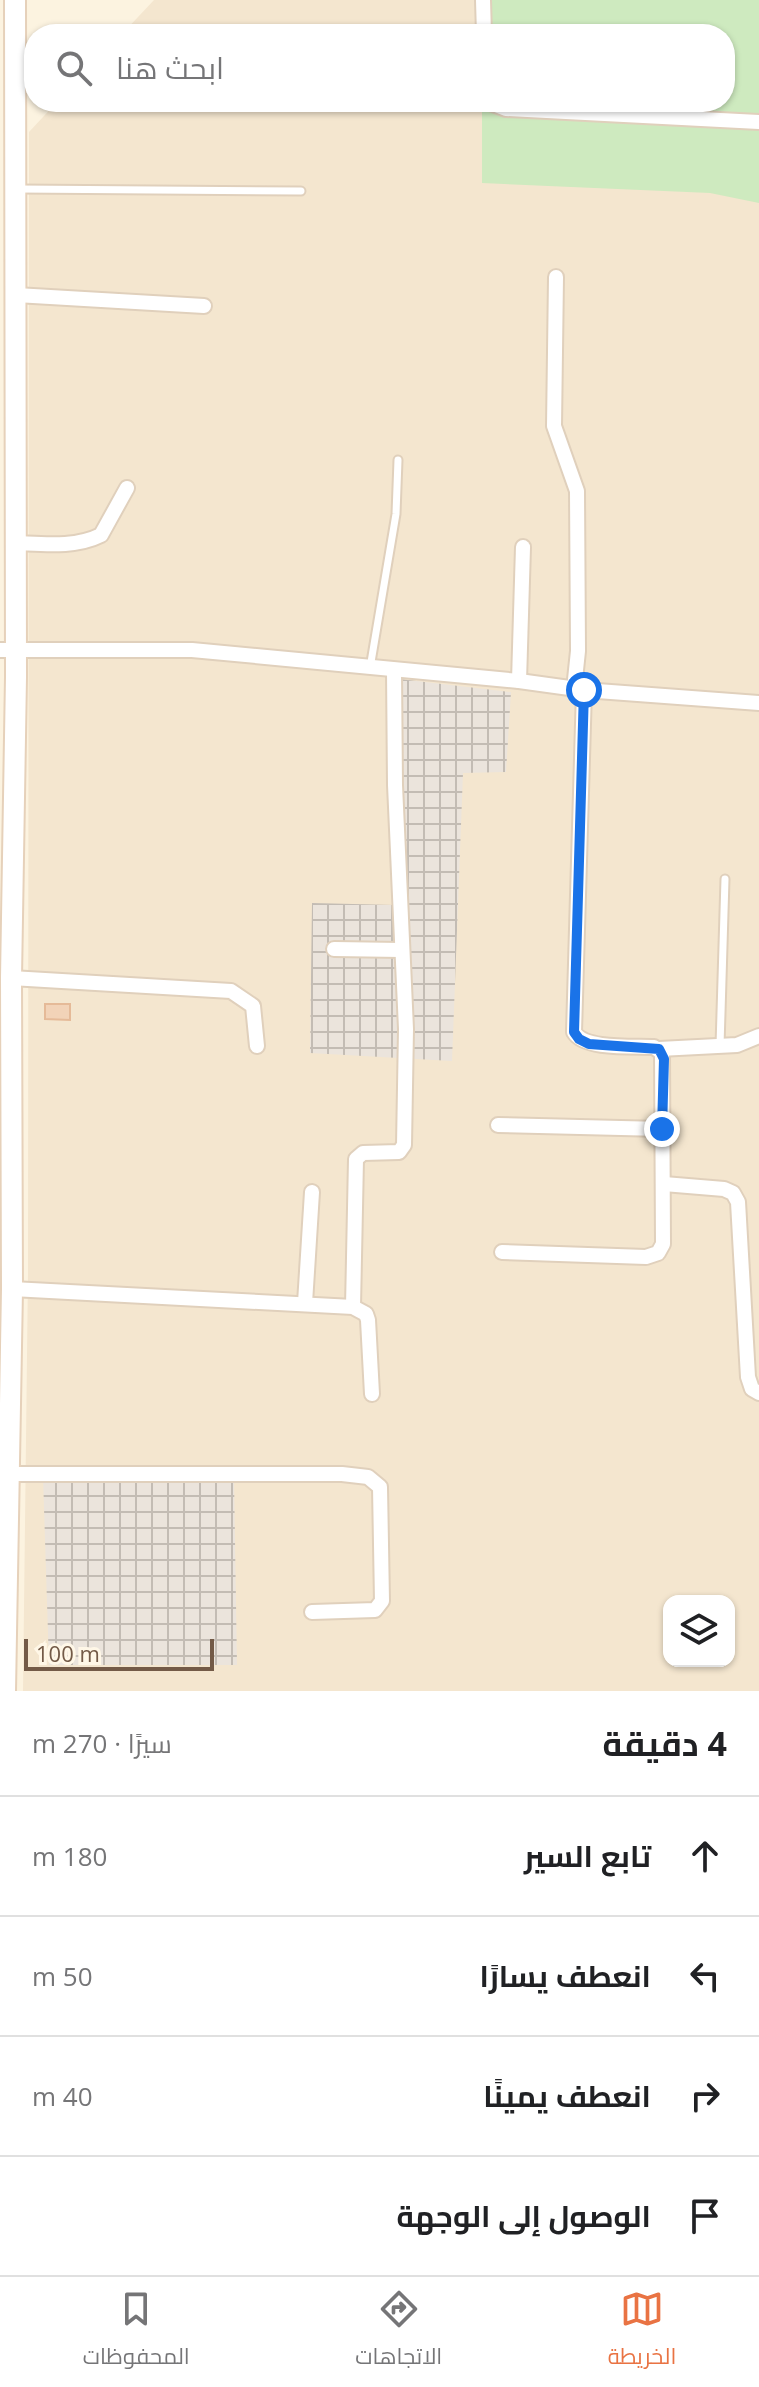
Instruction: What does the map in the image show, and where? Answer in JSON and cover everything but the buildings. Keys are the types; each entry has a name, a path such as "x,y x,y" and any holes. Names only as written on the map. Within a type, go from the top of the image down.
{"main road":[{"path":"5,1691 4,1475 12,1289 8,650 15,543 15,0"}],"street":[{"path":"483,0 484,24"},
{"path":"564,112 759,122"},
{"path":"556,277 554,426 577,491 579,690 574,1032 589,1044 659,1049 737,1045 759,1036"},
{"path":"16,295 204,306"},
{"path":"15,543 71,543 96,538 101,535 127,488"},
{"path":"519,681 523,547"},
{"path":"8,650 192,650 519,681 579,690 759,703"},
{"path":"353,1307 356,1159 363,1153 399,1152 404,1145 406,1029 394,671"},
{"path":"334,949 401,950"},
{"path":"11,978 231,991 253,1006 257,1046"},
{"path":"502,1252 653,1256 662,1249 664,1059 659,1049"},
{"path":"498,1125 662,1129"},
{"path":"664,1184 724,1189 733,1193 738,1202 748,1377 752,1389 759,1393"},
{"path":"305,1303 312,1192"},
{"path":"12,1289 353,1307 366,1314 368,1320 372,1394"},
{"path":"4,1475 303,1473 368,1477 380,1487 382,1601 375,1610 312,1612"}],"lane":[{"path":"16,189 301,191"},
{"path":"370,668 396,514 398,460"},
{"path":"720,1046 725,879"}],"shaded area":[{"path":"154,0 759,0 759,1691 23,1691 28,1273 29,132 48,112 735,112 735,24 131,24"},
{"path":"391,678 511,692 506,772 463,773 452,1061 310,1053 312,903 394,905"},
{"path":"43,1476 234,1478 237,1665 49,1665"}],"green space":[{"path":"478,0 759,0 759,203 710,193 482,183 482,112 735,112 735,24 479,24"}],"route":[{"path":"584,690 574,1032 589,1044 659,1049 664,1059 662,1129"}]}
